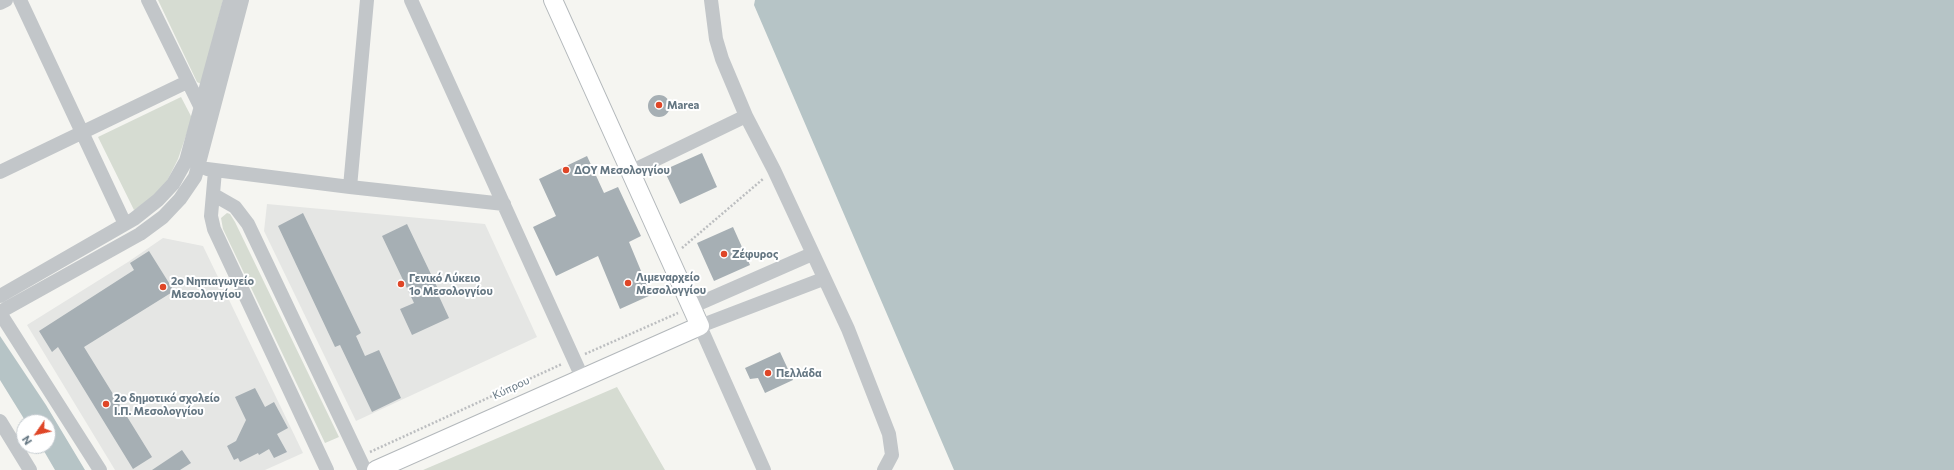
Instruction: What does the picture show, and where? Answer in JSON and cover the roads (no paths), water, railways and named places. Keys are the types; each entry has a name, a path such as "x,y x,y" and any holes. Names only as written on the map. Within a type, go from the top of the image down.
{"main road":[{"path":"553,0 700,326"},
{"name":"Κύπρου","path":"376,470 700,326"}],"street":[{"path":"0,3 6,0"},
{"path":"20,0 125,224"},
{"path":"148,0 201,108"},
{"path":"100,470 0,313 125,242 158,221 186,193 195,178 191,166 201,108 230,0"},
{"path":"0,296 125,224 158,200 191,166 242,0"},
{"path":"350,187 367,0"},
{"path":"411,0 582,378"},
{"path":"711,0 716,39 722,59 746,116 774,170 823,279 848,329 889,434 892,455 884,470"},
{"path":"0,172 187,82"},
{"path":"630,172 746,116"},
{"path":"191,166 215,171 504,204"},
{"path":"215,171 211,216 216,234 327,470"},
{"path":"214,195 235,207 248,224 362,464"},
{"path":"691,307 812,254"},
{"path":"764,470 700,326 823,279"},
{"path":"0,421 30,470"}],"place":[{"name":"Marea","path":"659,105"},
{"name":"ΔΟΥ Μεσολογγίου","path":"566,170"},
{"name":"Ζέφυρος","path":"724,254"},
{"name":"Λιμεναρχείο Μεσολογγίου","path":"628,283"},
{"name":"Γενικό Λύκειο 1ο Μεσολογγίου","path":"401,284"},
{"name":"2ο Νηπιαγωγείο Μεσολογγίου","path":"163,287"},
{"name":"Πελλάδα","path":"768,373"},
{"name":"2ο δημοτικό σχολείο Ι.Π. Μεσολογγίου","path":"106,404"}]}
